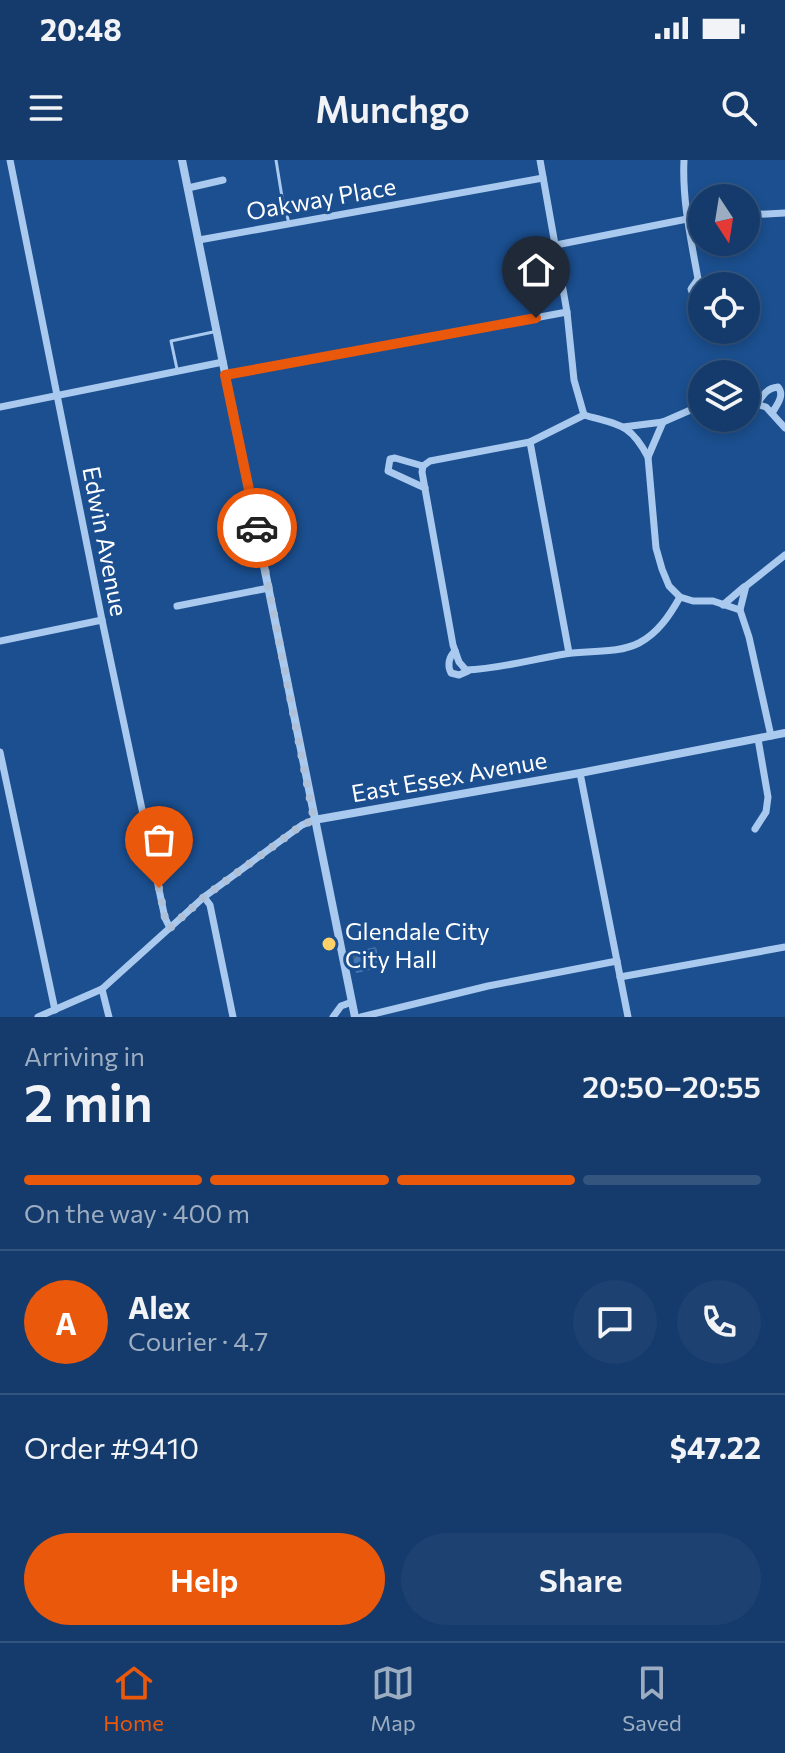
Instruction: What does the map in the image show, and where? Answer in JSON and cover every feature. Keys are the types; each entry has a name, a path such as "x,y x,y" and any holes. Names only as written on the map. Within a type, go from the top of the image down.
{"street":[{"name":"Edwin Avenue","path":"10,160 102,620 165,918 170,928"},
{"path":"182,160 314,820 352,1002 358,1017 488,986 617,961"},
{"path":"540,160 567,312 574,380 584,415"},
{"path":"684,160 687,219 697,272"},
{"name":"Oakway Place","path":"199,240 543,178"},
{"path":"188,188 223,180"},
{"path":"760,214 785,213"},
{"path":"556,245 687,219"},
{"path":"225,375 567,312"},
{"path":"0,407 223,362"},
{"path":"760,400 771,387 778,387 781,397 772,413"},
{"path":"760,405 766,407 785,428"},
{"path":"623,427 663,422 688,411"},
{"path":"465,668 455,651 423,466 430,461 530,442 584,415 630,431 648,457 656,548 669,586 680,597 693,601 713,601 740,610"},
{"path":"648,457 663,422"},
{"path":"530,442 569,653"},
{"path":"423,466 395,458 390,459 388,471 425,488"},
{"path":"723,605 785,555"},
{"path":"746,586 740,610 771,736"},
{"path":"177,606 269,588"},
{"path":"455,651 448,665 451,673 459,675 465,668 636,645 660,626 680,597"},
{"path":"0,641 102,620"},
{"name":"East Essex Avenue","path":"38,1017 102,989 204,897 302,825 314,820 785,733"},
{"path":"755,829 766,812 768,797 758,739"},
{"path":"0,752 55,1010"},
{"path":"580,773 628,1017"},
{"path":"204,897 210,905 233,1017"},
{"path":"620,977 785,947"},
{"path":"102,989 109,1017"},
{"path":"333,1017 341,1006 352,1002"}],"lane":[{"path":"276,160 289,224"},
{"path":"177,371 171,341 217,331"}],"building":[{"path":"376,947 383,963 378,964 379,968 356,973 352,952"}],"way so far":[{"path":"159,888 170,928 204,897 302,825 314,820 257,528"}],"place":[{"name":"Glendale City City Hall","path":"329,944"}],"route":[{"path":"257,528 225,375 536,318"}]}
